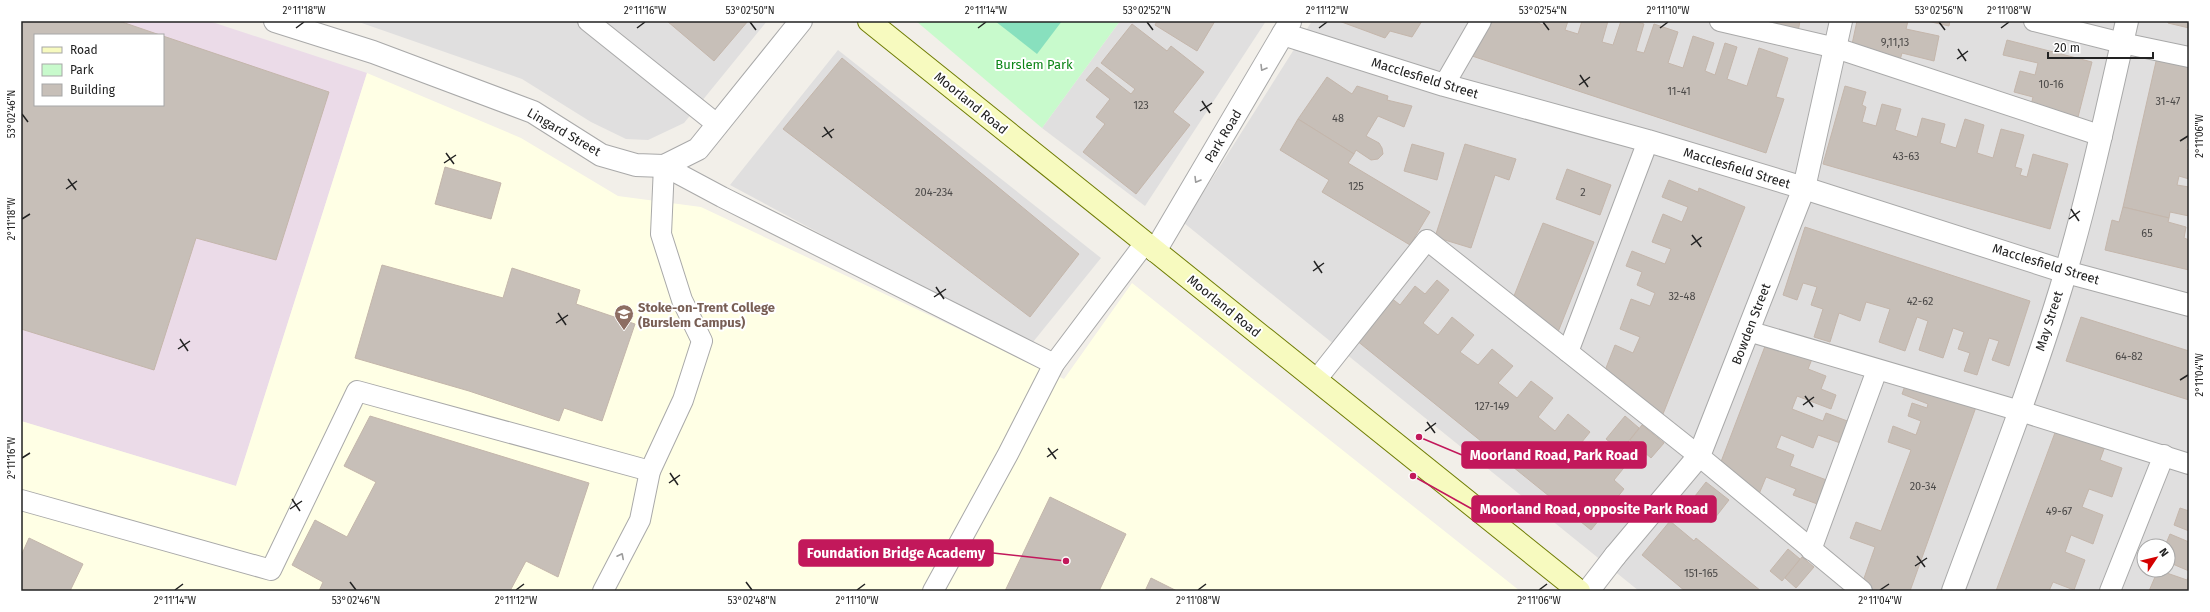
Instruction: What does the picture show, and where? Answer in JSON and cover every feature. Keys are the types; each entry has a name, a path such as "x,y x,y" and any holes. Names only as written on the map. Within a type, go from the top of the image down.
{"main road":[{"name":"Moorland Road","path":"869,21 1579,591"}],"street":[{"name":"Lingard Street","path":"275,21 373,52 533,112 601,155 636,165 664,166 698,149 801,21"},
{"name":"Bowden Street","path":"1588,591 1615,556 1699,456 1804,188 1841,21"},
{"name":"May Street","path":"1953,591 2020,411 2066,272 2102,136 2127,21"},
{"name":"Park Road","path":"1150,247 1287,28"},
{"name":"Macclesfield Street","path":"1287,28 1444,84 1648,141 1804,188 2066,272 2189,305"}],"lane":[{"path":"588,21 718,125"},
{"path":"1444,84 1481,21"},
{"path":"1720,21 1836,48 2102,136"},
{"path":"2034,21 2122,43 2189,57"},
{"path":"1568,352 1648,141"},
{"path":"603,591 640,520 650,471 683,400 702,341 682,300 661,234 664,166 722,197 1054,364"},
{"path":"1316,380 1427,240 1699,456 1862,591"},
{"path":"933,591 1008,454 1054,364 1150,247"},
{"path":"1748,331 2020,411 2189,464"},
{"path":"1811,550 1877,370"},
{"path":"21,500 271,570 357,391 650,471"},
{"path":"2110,591 2164,455"}],"shaded area":[{"path":"21,21 209,21 367,73 236,486 21,421"},
{"path":"356,21 767,21 684,123 648,140 626,139 591,122 522,79"},
{"path":"1120,21 1266,21 1145,206 1042,128"},
{"path":"1312,21 2189,21 2189,591 1639,591 1184,223"},
{"path":"838,50 1101,258 1033,342 884,268 730,185"},
{"name":"Stoke-on-Trent College (Burslem Campus)","path":"367,73 521,138 618,196 701,207 1064,379 1132,283 1520,591 21,591 21,421 236,486"}],"green space":[{"name":"Burslem Park","path":"916,21 1120,21 1042,128"},
{"path":"995,21 1062,21 1037,54"}],"building":[{"path":"21,21 119,21 157,34 34,34 34,106 164,106 164,36 329,92 276,260 196,238 154,370 21,329"},
{"path":"667,21 748,21 714,61"},
{"path":"1157,21 1215,21 1197,51 1155,25"},
{"path":"1339,21 1422,21 1412,37 1390,31 1385,38"},
{"path":"1486,21 1533,21 1543,25 1544,21 1568,21 1565,30 1578,34 1582,21 1608,21 1602,42 1613,45 1621,21 1634,21 1644,24 1636,51 1644,53 1654,24 1678,32 1668,63 1683,68 1693,36 1714,43 1705,71 1715,75 1725,43 1737,47 1727,79 1747,86 1759,48 1788,58 1776,97 1784,99 1766,153 1466,54"},
{"path":"1752,21 1800,21 1798,32"},
{"path":"1857,21 1908,21 1906,29 1939,36 1934,61 1902,53 1900,60 1851,49"},
{"path":"1927,21 1950,21 1949,26"},
{"path":"2168,21 2189,21 2189,28 2168,23"},
{"path":"1132,24 1167,51 1171,46 1204,72 1173,112 1190,125 1136,194 1083,152 1105,124 1096,117 1110,99 1086,80 1097,67 1131,94 1135,89 1101,63"},
{"path":"2007,40 2092,62 2078,117 2031,105 2033,97 2014,92 2020,71 2035,75 2038,63 2003,55"},
{"path":"2157,57 2189,64 2189,138 2186,149 2189,150 2189,179 2179,176 2177,185 2189,187 2189,216 2170,212 2169,218 2123,207"},
{"path":"842,58 1079,254 1030,317 783,129"},
{"path":"1327,77 1352,94 1357,86 1388,96 1387,100 1412,106 1404,127 1378,116 1366,136 1379,143 1382,148 1383,154 1378,159 1371,160 1356,150 1354,154 1298,119"},
{"path":"1845,86 1866,92 1862,105 1866,107 1862,122 1876,126 1882,104 1901,109 1895,130 1917,137 1922,118 1945,124 1940,143 1956,148 1965,119 1984,125 1977,153 1993,158 2001,129 2024,135 2015,167 2022,169 2020,175 2027,177 2033,154 2068,164 2050,229 1823,164"},
{"path":"1298,119 1354,154 1348,163 1430,212 1410,245 1322,192 1329,180 1280,150"},
{"path":"1412,144 1444,153 1437,180 1404,171"},
{"path":"1465,144 1516,159 1509,180 1495,175 1471,248 1435,237"},
{"path":"445,167 501,183 491,219 435,204"},
{"path":"1567,169 1611,185 1600,215 1556,199"},
{"path":"1669,180 1698,192 1699,188 1745,207 1663,414 1635,402 1622,390 1625,382 1604,373 1615,345 1633,353 1640,337 1620,329 1631,299 1650,306 1655,293 1637,285 1642,272 1626,266 1632,251 1665,264 1671,249 1652,242 1663,214 1682,222 1688,207 1662,197"},
{"path":"2123,207 2169,218 2168,222 2186,227 2184,238 2189,240 2189,270 2105,250 2112,220 2119,222"},
{"path":"1543,223 1594,242 1556,337 1512,301"},
{"path":"1805,227 2030,301 2009,366 1992,360 1999,341 1989,338 1977,375 1964,371 1970,353 1958,349 1964,332 1953,328 1943,358 1919,350 1928,321 1917,317 1905,351 1879,342 1890,309 1866,302 1860,321 1839,313 1830,342 1814,337 1823,309 1811,305 1817,287 1803,283 1797,300 1783,295"},
{"path":"382,265 503,298 512,268 580,290 576,304 635,324 602,421 564,408 559,421 469,391 355,358"},
{"path":"1437,280 1449,290 1423,323 1438,335 1452,317 1474,335 1460,352 1478,365 1492,349 1513,366 1498,383 1517,398 1531,381 1553,398 1538,417 1555,431 1568,414 1590,432 1577,448 1592,461 1605,446 1627,464 1614,480 1624,489 1591,530 1356,340 1390,297 1400,305 1415,286 1425,294"},
{"path":"2081,317 2189,351 2189,400 2066,361"},
{"path":"1767,341 1812,359 1808,369 1826,376 1821,389 1836,395 1831,409 1797,396 1792,409 1823,421 1826,413 1850,422 1843,444 1818,435 1813,448 1781,435 1776,448 1794,455 1790,466 1829,481 1820,505 1793,495 1796,489 1766,477 1757,499 1719,467"},
{"path":"1906,383 1976,407 1910,591 1871,591 1862,584 1875,547 1850,538 1856,522 1881,531 1911,450 1888,442 1893,426 1916,435 1921,421 1908,416 1912,403 1927,408 1928,404 1902,394"},
{"path":"370,416 589,483 558,577 526,561 510,591 319,591 323,582 292,565 315,520 347,537 376,482 344,466"},
{"path":"1625,416 1639,428 1621,451 1606,439"},
{"path":"1642,425 1664,443 1651,458 1630,440"},
{"path":"2056,430 2104,449 2100,460 2122,468 2112,497 2089,489 2082,507 2103,515 2093,544 2071,535 2065,552 2085,560 2074,590 2053,582 2049,591 1996,591"},
{"path":"1706,482 1729,500 1711,523 1688,505"},
{"path":"1050,497 1126,534 1099,591 1005,591"},
{"path":"2180,508 2189,511 2189,531 2174,525"},
{"path":"1670,521 1694,541 1696,538 1761,591 1685,591 1642,555"},
{"path":"2170,534 2189,542 2189,571 2176,565 2176,538 2168,538"},
{"path":"29,538 83,564 70,591 21,591 21,556"},
{"path":"1788,549 1800,559 1782,581 1770,571"},
{"path":"1802,557 1814,567 1796,588 1785,578"},
{"path":"2176,576 2187,580 2189,576 2189,591 2149,591 2155,578 2176,578"},
{"path":"1151,578 1177,591 1145,591"}],"place":[{"name":"Stoke-on-Trent College (Burslem Campus)","path":"624,331"},
{"name":"Moorland Road, Park Road","path":"1419,437"},
{"name":"Moorland Road, opposite Park Road","path":"1413,476"},
{"name":"Foundation Bridge Academy","path":"1066,561"}]}
